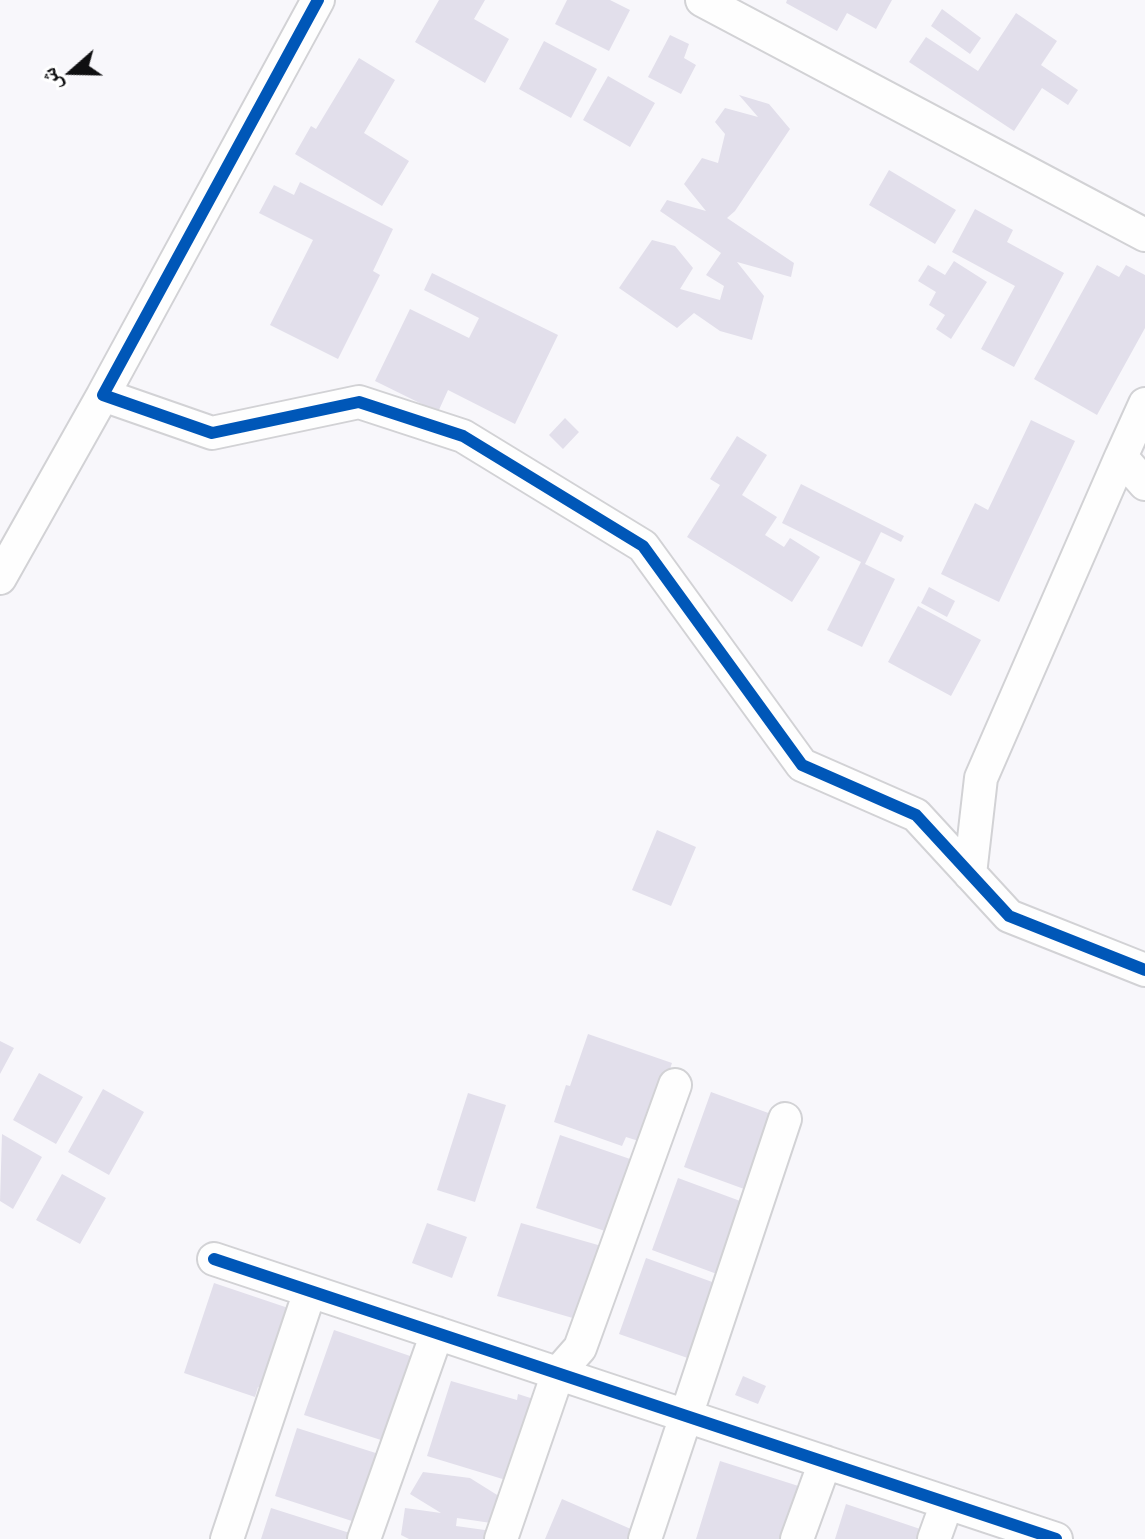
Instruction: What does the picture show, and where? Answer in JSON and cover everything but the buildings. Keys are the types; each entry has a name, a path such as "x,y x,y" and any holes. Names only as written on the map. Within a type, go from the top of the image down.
{"street":[{"path":"0,578 318,0"},
{"path":"702,0 1145,235"},
{"path":"103,395 212,433 359,402 463,436 643,546 802,765 916,815 1009,916 1145,970"},
{"path":"970,874 981,778 1145,404"},
{"path":"1121,457 1145,484"},
{"path":"501,1539 558,1373 580,1348 675,1085"},
{"path":"645,1539 785,1119"},
{"path":"214,1259 1056,1539"},
{"path":"227,1539 310,1291"},
{"path":"364,1539 437,1333"},
{"path":"797,1539 825,1462"},
{"path":"934,1539 947,1503"}],"cycle path":[{"path":"318,0 103,395 212,433 359,402 463,436 643,546 802,765 916,815 1009,916 1145,970"},
{"path":"214,1259 1056,1539"}]}
